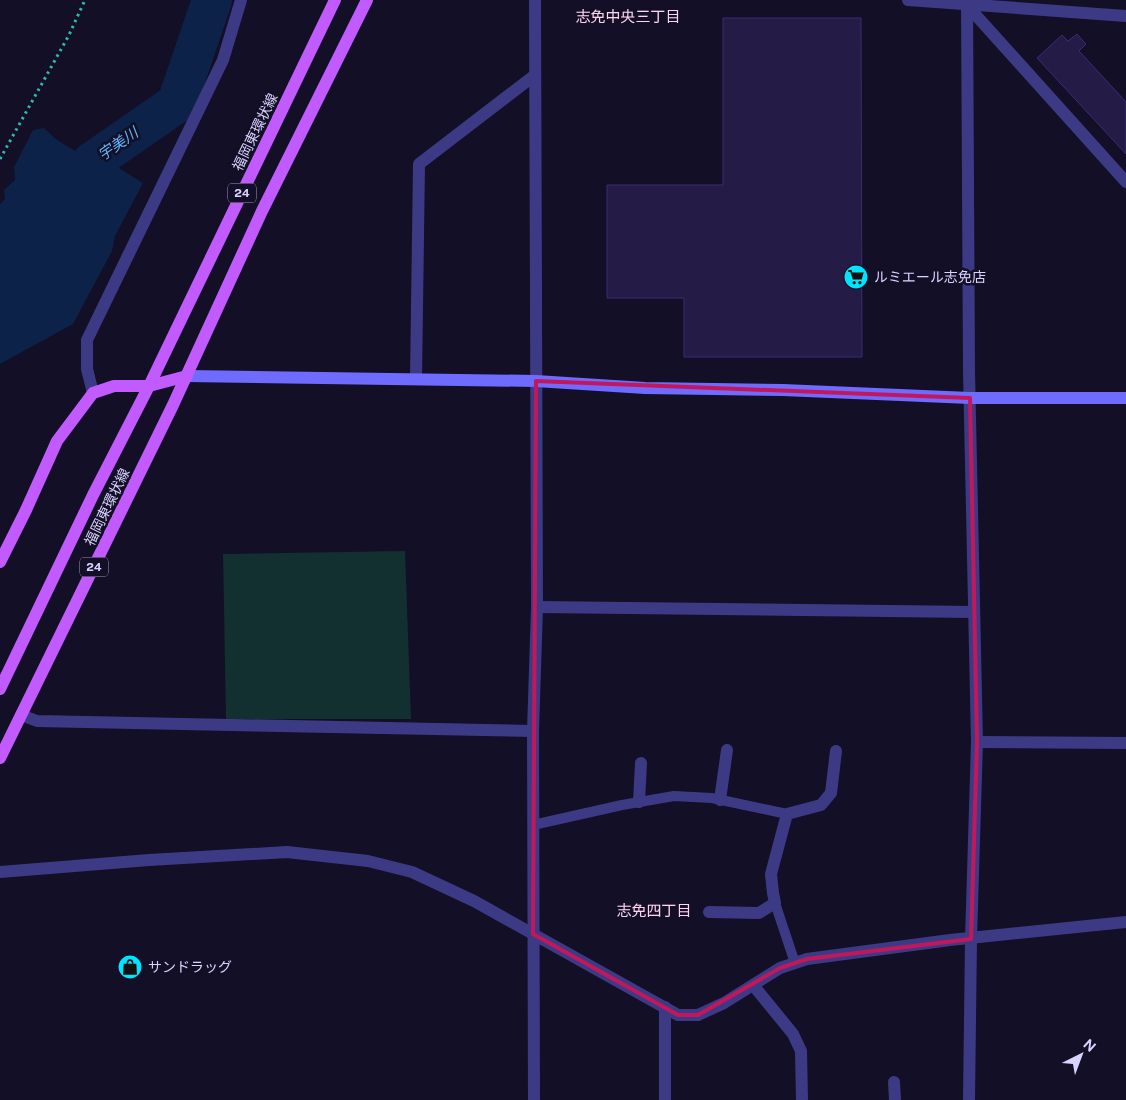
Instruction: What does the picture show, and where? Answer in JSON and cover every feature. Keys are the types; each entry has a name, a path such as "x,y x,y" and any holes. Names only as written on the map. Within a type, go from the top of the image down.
{"main road":[{"name":"福岡東環状線","path":"0,689 93,495 149,386 335,0"},
{"name":"福岡東環状線","path":"0,758 187,376 262,211 367,0"},
{"path":"0,562 57,441 92,393 114,386 149,386 187,376"}],"street":[{"path":"92,393 87,369 87,340 223,60 242,0"},
{"path":"534,1100 533,731 537,606 535,0"},
{"path":"908,0 965,1 1126,16"},
{"path":"965,1 1126,182"},
{"path":"965,1 976,742 970,939 969,1100"},
{"path":"416,379 419,164 535,75"},
{"path":"187,376 536,381 645,388 783,390 970,398 1126,398"},
{"path":"537,606 974,612"},
{"path":"21,715 37,721 533,731"},
{"path":"976,742 1126,743"},
{"path":"720,800 727,750"},
{"path":"709,912 759,913 776,903 771,874 787,814 821,806 831,793 836,751"},
{"path":"639,802 641,763"},
{"path":"0,872 287,852 368,862 412,872 474,901 678,1015 698,1015 724,1003 780,968 807,959 950,940 1126,922"},
{"path":"753,985 793,1034 802,1051 802,1100"},
{"path":"665,1007 665,1100"},
{"path":"894,1082 895,1100"}],"lane":[{"path":"533,825 572,815 674,796 712,798 787,814"},
{"path":"776,903 795,963"}],"path":[{"path":"0,159 69,35 85,0"}],"highlighted area":[{"path":"536,381 970,398 977,742 971,939 807,959 780,968 698,1015 678,1015 533,934"}],"green space":[{"path":"405,551 411,719 226,719 223,554"}],"water":[{"path":"44,128 57,140 79,153 111,163 143,183 115,236 112,251 73,324 0,364 0,204 5,199 4,190 15,180 14,167 33,130"}],"building":[{"path":"723,18 861,18 862,357 684,357 684,298 607,298 607,185 723,185"},
{"path":"1077,34 1086,44 1079,51 1126,102 1126,154 1037,58 1062,35 1068,41"}],"waterway":[{"name":"宇美川","path":"0,279 92,162 177,103 212,0"}],"place":[{"name":"ルミエール志免店","path":"856,277"},
{"name":"サンドラッグ","path":"130,967"}],"district":[{"name":"志免中央三丁目","path":"628,17"},
{"name":"志免四丁目","path":"654,911"}]}
